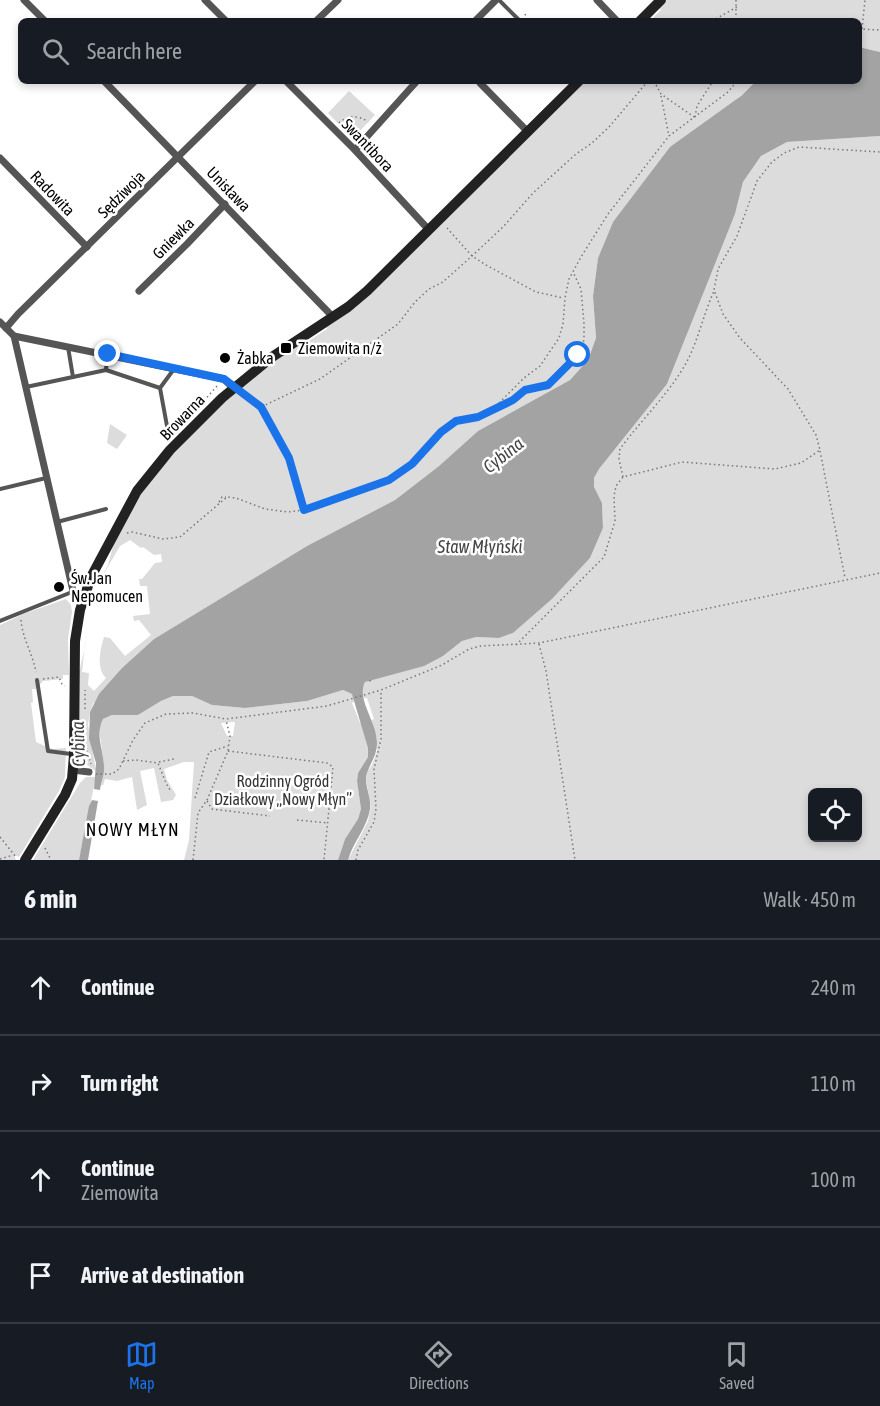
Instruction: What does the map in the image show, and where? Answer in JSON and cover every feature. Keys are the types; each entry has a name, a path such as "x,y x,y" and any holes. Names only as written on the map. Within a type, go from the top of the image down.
{"street":[{"path":"24,0 42,18"},
{"path":"205,0 223,18"},
{"path":"319,18 338,0"},
{"path":"477,18 497,0"},
{"path":"597,0 614,18"},
{"path":"643,18 661,0"},
{"name":"Unisława","path":"107,84 333,316"},
{"name":"Sędziwoja","path":"6,328 252,84"},
{"name":"Swantibora","path":"289,84 355,150 429,230"},
{"path":"355,150 414,84"},
{"path":"481,84 528,132"},
{"name":"Browarna","path":"25,860 65,795 72,779 80,686 75,641 91,577 142,484 194,425 234,388 272,357 367,291 576,84"},
{"name":"Radowita","path":"0,158 87,247"},
{"name":"Gniewka","path":"139,291 225,204"},
{"path":"0,322 14,336 73,591 86,604"},
{"path":"14,336 224,379 234,388"},
{"path":"74,770 92,773"}],"lane":[{"path":"497,0 517,18"},
{"path":"68,346 73,377"},
{"path":"106,370 108,354"},
{"path":"159,388 175,369"},
{"path":"26,387 106,370 159,388"},
{"path":"159,388 167,426"},
{"path":"0,489 48,478"},
{"path":"57,522 106,509"},
{"path":"0,621 73,591"},
{"path":"37,680 48,751 74,755"}],"path":[{"path":"736,0 736,18"},
{"path":"862,22 865,0"},
{"path":"717,18 737,7"},
{"path":"862,29 880,30"},
{"path":"261,407 320,379 398,324 429,289 443,282 472,256 503,227 533,193 609,127 645,84"},
{"path":"656,84 661,94 669,136"},
{"path":"694,118 698,106 711,84"},
{"path":"494,409 524,378 540,366 559,339 565,298 573,272 608,214 669,136 728,92 735,84"},
{"path":"661,94 694,118"},
{"path":"338,124 343,119 352,117 362,118 368,122"},
{"path":"623,477 619,459 620,449 665,394 686,363 714,290 718,269 737,236 757,181 772,162 784,153 799,147 880,152"},
{"path":"439,220 472,256 536,292 565,298"},
{"path":"127,524 123,535 132,532 172,540 196,525 227,497 265,509 288,512 304,510 389,480 412,464 441,432 456,421 478,417 513,400 525,390 548,385 578,355 584,340 584,324 581,289 573,272"},
{"path":"714,290 723,314 740,338 788,389 816,435 846,580"},
{"path":"234,388 261,407 289,458 304,510"},
{"path":"516,645 604,557 615,522 616,486 623,477 682,462 774,469 801,463 820,450"},
{"path":"83,740 92,773 112,774 119,769 145,723 166,714 193,713 226,719 327,706 381,690 442,665 469,649 481,646 539,643 880,573"},
{"path":"24,610 21,626 32,655 37,680 59,676 62,684 80,686 86,703 84,713"},
{"path":"539,643 546,671 575,860"},
{"path":"356,860 358,850 374,822 376,809 374,769 381,739 381,690"},
{"path":"193,860 198,813 207,800 228,750 230,736 226,719"},
{"path":"195,798 209,752 228,746"},
{"path":"228,750 331,764 334,771 324,860"},
{"path":"123,761 158,763 174,759"},
{"path":"158,763 171,792"},
{"path":"207,800 212,809 270,816"},
{"path":"297,820 328,823"},
{"path":"0,837 14,855 0,860"},
{"path":"45,841 45,847 51,860"}],"green space":[{"path":"667,0 880,0 880,52 862,48 862,18 653,18 661,10 659,7"},
{"path":"583,84 753,84 613,222 598,258 593,296 596,338 588,360 570,380 478,431 439,466 395,500 307,546 154,639 122,668 93,704 88,725 96,771 84,762 79,748 79,672 84,649 82,672 89,673 88,685 94,691 106,678 100,664 104,637 110,638 125,656 151,635 139,620 134,621 133,616 150,614 147,586 140,586 139,579 142,579 155,563 162,562 161,554 154,555 130,540 120,546 98,584 108,565 114,542 140,495 156,473 214,411 255,375 299,344 301,346 327,329 326,326 373,292"},
{"path":"349,91 375,115 356,135 349,135 328,113"},
{"path":"880,136 880,860 348,860 368,821 371,806 366,780 367,772 377,751 377,739 371,720 374,719 367,698 364,698 361,691 365,682 443,656 462,641 475,637 499,638 513,633 552,599 590,558 603,528 602,503 594,488 594,478 667,384 735,214 743,182 761,156 787,142"},
{"path":"110,424 127,435 117,449 107,443"},
{"path":"66,599 71,605 72,612 68,639 69,675 63,675 63,679 43,681 36,689 32,689 33,702 31,703 36,742 52,749 66,748 65,777 19,857 14,855 16,860 0,860 0,625 23,614"},
{"name":"Rodzinny Ogród Działkowy „Nowy Młyn”","path":"343,690 352,694 355,701 352,703 362,723 368,748 368,757 358,773 357,781 361,809 358,819 345,839 338,860 184,860 189,840 194,762 184,762 164,769 167,780 176,795 173,800 161,802 154,768 140,771 147,805 137,810 132,777 117,781 105,779 101,785 104,766 99,728 103,719 112,715 138,715 173,696 192,696 212,705 245,708 307,701","holes":["235,722 233,736 227,736 221,723"]},
{"path":"86,777 95,777 95,781 79,860 33,860 80,783"}],"water":[{"name":"Staw Młyński","path":"862,48 880,52 880,136 787,142 761,156 743,182 735,214 667,384 594,478 594,487 602,503 603,528 590,558 552,599 513,633 499,638 476,637 462,641 443,656 424,666 365,682 363,696 374,727 377,747 366,777 370,809 348,860 338,860 345,839 358,819 361,809 357,781 358,773 368,757 368,748 352,694 343,690 307,701 245,708 212,705 192,696 173,696 138,715 112,715 103,719 101,725 104,772 100,790 94,789 96,763 89,739 90,712 99,694 122,668 154,639 307,546 395,500 439,466 478,431 570,380 588,360 596,338 593,296 598,258 613,222 670,147 741,96 753,84 862,84"},
{"path":"92,800 98,801 88,860 79,860 89,806"}],"place":[{"name":"Ziemowita n/ż","path":"286,348"},
{"name":"Żabka","path":"225,358"},
{"name":"Św. Jan Nepomucen","path":"59,587"}],"district":[{"name":"NOWY MŁYN","path":"133,829"}],"route":[{"path":"108,354 224,379 261,407 289,458 304,510 389,480 412,464 441,432 456,421 478,417 513,400 525,390 548,385 578,355"}],"water label":[{"name":"Cybina","path":"503,455"},
{"name":"Cybina","path":"78,744"}]}
